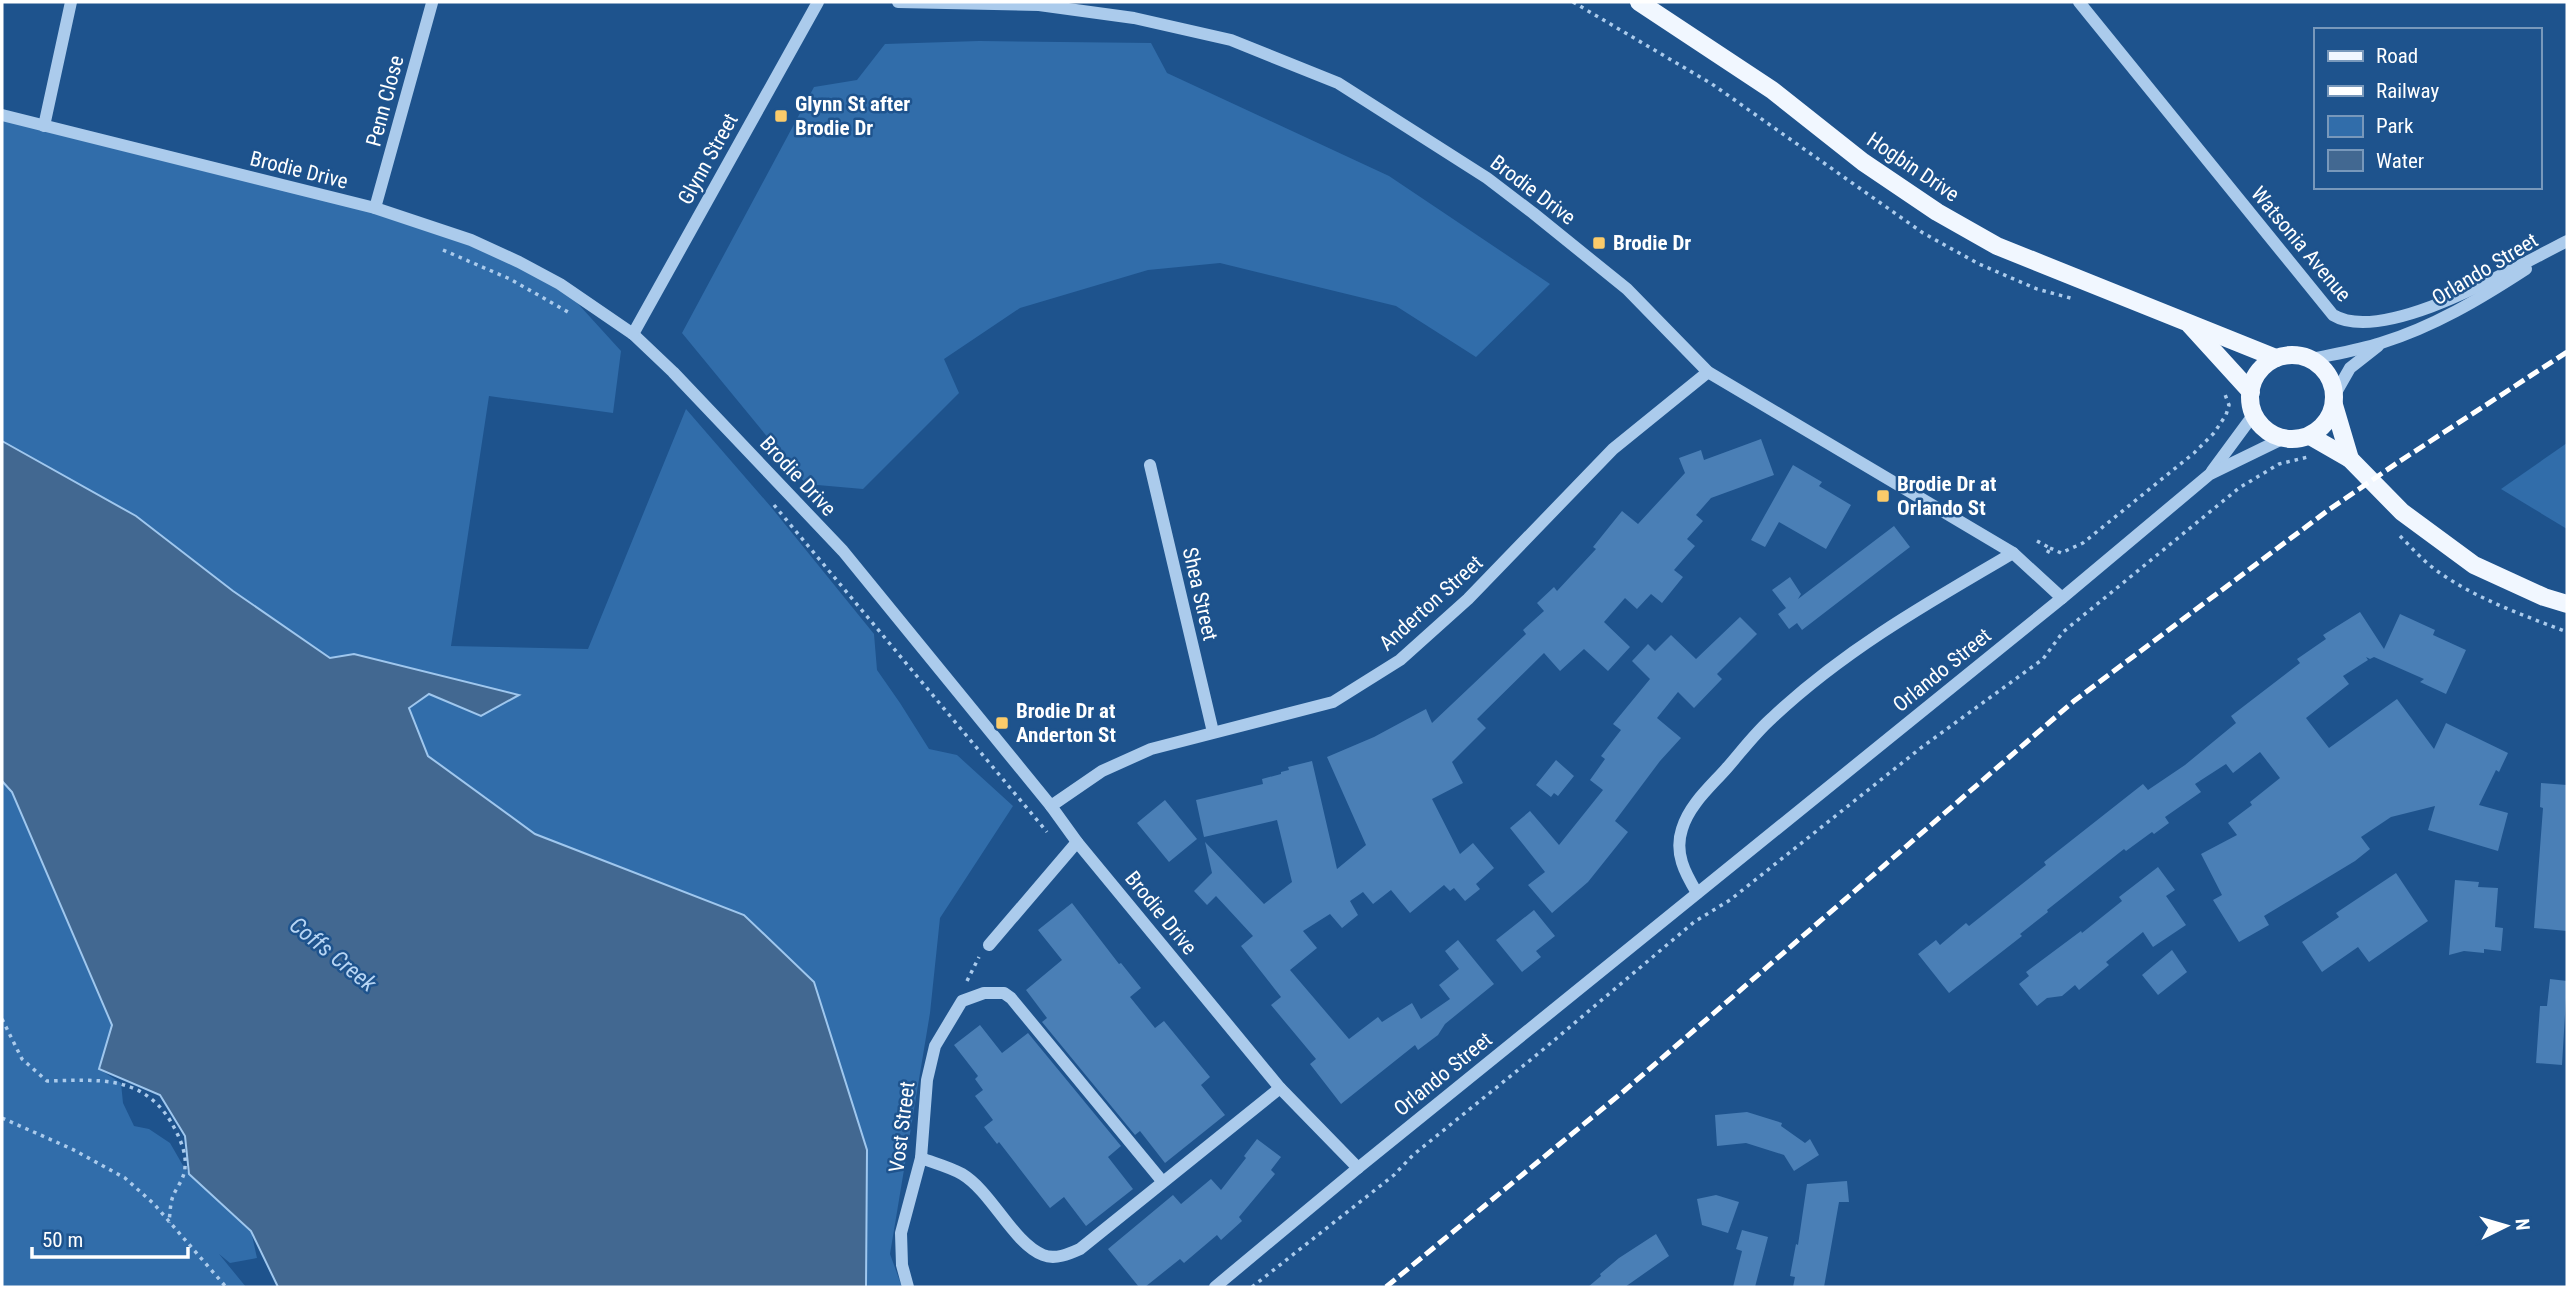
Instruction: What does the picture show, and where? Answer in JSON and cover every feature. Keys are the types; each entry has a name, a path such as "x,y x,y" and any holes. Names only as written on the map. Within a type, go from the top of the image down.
{"main road":[{"name":"Hogbin Drive","path":"1639,2 1772,90 1863,162 1937,212 1997,246 2276,358"},
{"name":"Hogbin Drive","path":"2188,322 2250,392"},
{"path":"2334,400 2329,417 2321,428 2310,436 2284,439 2261,425 2254,414 2250,392 2259,372 2276,358 2288,355 2312,359 2323,368 2330,379 2350,459"},
{"path":"2310,436 2350,459 2402,512 2474,565 2544,597 2567,604"}],"street":[{"path":"44,126 71,2"},
{"name":"Glynn Street","path":"633,334 818,2"},
{"name":"Brodie Drive","path":"898,2 1039,5 1134,18 1231,40 1338,83 1488,178 1533,213 1627,289 1708,372 2013,553 2062,598"},
{"name":"Watsonia Avenue","path":"2079,2 2333,315 2342,321 2366,324 2431,308 2567,241"},
{"name":"Penn Close","path":"375,208 432,3"},
{"name":"Brodie Drive","path":"2,115 375,208 471,240 560,284 633,334 682,381 843,551 1051,806 1077,842 1280,1088 1358,1168"},
{"name":"Orlando Street","path":"2312,359 2381,343 2471,304 2567,241"},
{"name":"Orlando Street","path":"2334,400 2350,368 2381,343"},
{"name":"Anderton Street","path":"1051,806 1102,771 1151,749 1334,702 1400,660 1468,599 1613,449 1708,372"},
{"name":"Orlando Street","path":"1215,1287 2062,598 2210,474 2254,414"},
{"name":"Orlando Street","path":"2210,474 2284,439"},
{"name":"Shea Street","path":"1150,465 1213,732"},
{"path":"1697,894 1683,870 1679,850 1682,829 1692,808 1771,719 1830,668 1895,623 2013,553"},
{"path":"985,949 1077,842"},
{"name":"Vost Street","path":"908,1287 902,1265 901,1233 921,1158 927,1080 935,1046 962,1001 971,996 1004,993 1011,998 1163,1181"},
{"path":"921,1158 962,1174 978,1187 1024,1240 1044,1256 1063,1256 1080,1249 1280,1088"}],"path":[{"path":"1573,2 1712,84 1923,233 1979,264 2037,289 2075,299"},
{"path":"442,249 510,279 577,317"},
{"path":"2037,541 2061,553 2083,543 2194,453 2214,433 2226,415 2229,405 2222,387"},
{"path":"1252,1287 1394,1175 1413,1155 1611,995 1693,922 1730,900 1922,747 2043,659 2063,632 2239,488 2279,464 2302,457 2317,459"},
{"path":"766,496 1050,836"},
{"path":"2047,554 2050,548"},
{"path":"964,987 985,949"},
{"path":"2,1019 23,1059 47,1081 98,1079 121,1083 146,1094 162,1108 178,1134 186,1163 172,1198 169,1223"},
{"path":"2,1118 72,1149 125,1178 154,1203 226,1287"}],"green space":[{"path":"979,41 1151,43 1167,73 1389,176 1550,284 1476,357 1396,306 1220,263 1148,270 1020,308 944,359 959,393 863,489 806,484 682,333 814,87 857,80 885,44"},
{"path":"2,115 375,208 471,240 560,284 621,351 613,413 489,396 451,646 588,649 686,409 771,507 874,634 877,670 929,749 957,755 1013,806 940,918 930,1013 890,1254 902,1287 866,1287 867,1150 744,915 535,834 427,756 409,707 429,694 481,716 518,695 354,654 330,658 42,463 2,441"},
{"path":"2567,443 2567,529 2501,489"},
{"path":"2,781 12,792 112,1025 99,1069 121,1083 123,1103 134,1126 149,1129 170,1143 185,1169 251,1231 257,1258 230,1263 219,1254 246,1287 2,1287"}],"water":[{"name":"Coffs Creek","path":"2,441 136,516 233,591 330,658 354,654 519,695 481,716 429,694 409,708 428,756 535,834 744,915 814,982 867,1150 866,1287 278,1287 251,1231 189,1174 185,1136 160,1095 99,1069 112,1025 12,792 2,781"}],"building":[{"path":"1761,439 1774,475 1711,498 1696,515 1703,521 1687,539 1695,546 1674,570 1683,577 1662,603 1651,594 1637,609 1625,598 1604,622 1630,647 1608,671 1584,649 1560,671 1544,653 1477,719 1486,728 1452,762 1463,783 1432,799 1460,854 1473,843 1494,868 1476,884 1480,889 1465,901 1454,888 1450,891 1444,885 1410,913 1391,890 1373,904 1363,892 1350,901 1358,915 1342,928 1330,914 1303,931 1317,948 1290,970 1349,1039 1378,1017 1382,1022 1412,1003 1421,1019 1450,999 1439,985 1459,969 1445,951 1458,940 1494,984 1445,1024 1438,1035 1418,1050 1415,1045 1341,1104 1310,1064 1316,1059 1271,1005 1281,997 1241,946 1253,936 1216,896 1207,905 1194,891 1212,873 1205,842 1264,904 1292,882 1277,820 1204,837 1196,800 1263,784 1262,779 1281,774 1289,770 1288,767 1312,761 1337,869 1366,845 1327,757 1374,737 1426,709 1432,723 1526,634 1523,630 1544,611 1537,603 1554,587 1557,591 1596,549 1593,547 1622,511 1638,524 1685,473 1679,458 1701,450 1704,460"},
{"path":"1793,465 1822,482 1819,486 1851,505 1826,549 1779,522 1765,547 1751,540"},
{"path":"1894,526 1910,547 1802,630 1797,623 1789,629 1778,614 1786,608 1772,590 1790,577 1801,594 1798,599"},
{"path":"2360,612 2384,649 2400,614 2435,630 2433,635 2466,650 2446,694 2420,682 2424,679 2374,657 2366,657 2368,660 2343,676 2349,684 2306,718 2329,748 2397,699 2434,749 2446,723 2508,753 2499,772 2496,770 2479,805 2508,813 2498,851 2428,830 2435,806 2391,817 2361,837 2370,849 2355,861 2264,916 2269,925 2239,942 2213,900 2222,895 2201,854 2237,835 2228,823 2280,778 2260,752 2233,773 2226,764 2195,784 2201,792 2165,817 2169,823 2126,851 2124,849 2047,910 2048,912 2020,934 2022,936 1949,993 1918,954 1936,940 1940,945 1966,923 1969,926 2046,865 2044,862 2143,784 2148,790 2185,765 2236,723 2231,716 2300,663 2297,659 2326,639 2323,635"},
{"path":"1740,617 1757,634 1717,674 1722,679 1694,708 1678,692 1657,718 1681,738 1660,761 1615,821 1628,832 1588,882 1552,913 1528,885 1545,872 1510,828 1530,811 1559,845 1603,790 1590,780 1605,759 1601,756 1621,730 1613,724 1650,679 1632,661 1648,644 1655,651 1671,635 1696,659"},
{"path":"1556,760 1574,776 1558,796 1554,793 1551,797 1536,785"},
{"path":"2541,783 2567,785 2567,931 2534,928 2543,808 2540,807"},
{"path":"1165,800 1197,839 1169,862 1137,823"},
{"path":"2158,867 2175,890 2166,896 2186,925 2153,947 2143,932 2106,962 2109,965 2079,990 2075,985 2062,996 2047,998 2037,1006 2019,984 2029,976 2026,972 2081,931 2082,933 2122,901 2119,897"},
{"path":"2396,873 2428,921 2369,962 2358,947 2322,972 2302,942 2339,917 2336,913"},
{"path":"2455,880 2479,882 2478,887 2498,888 2495,927 2503,928 2501,951 2484,949 2484,953 2464,951 2449,955"},
{"path":"1072,903 1141,988 1130,997 1155,1028 1164,1021 1210,1077 1201,1085 1225,1115 1165,1163 1140,1131 1135,1135 1042,1022 1047,1018 1026,990 1062,960 1038,930"},
{"path":"1534,910 1555,936 1536,951 1541,957 1522,972 1496,940"},
{"path":"2172,950 2187,972 2158,995 2142,975"},
{"path":"2550,979 2567,981 2562,1065 2536,1063 2540,1006 2547,1006"},
{"path":"980,1025 1002,1053 1028,1033 1121,1146 1108,1157 1133,1189 1086,1226 1064,1197 1050,1208 999,1142 997,1144 984,1127 993,1120 975,1096 983,1090 975,1079 978,1076 954,1045"},
{"path":"1747,1112 1782,1123 1781,1126 1805,1143 1810,1139 1819,1155 1794,1171 1784,1155 1746,1143 1717,1146 1715,1115"},
{"path":"1257,1139 1281,1157 1271,1170 1275,1174 1239,1217 1242,1221 1221,1240 1217,1235 1184,1263 1180,1259 1145,1287 1139,1287 1108,1249 1173,1195 1181,1204 1211,1179 1221,1190"},
{"path":"1847,1181 1849,1202 1839,1202 1824,1287 1793,1287 1795,1277 1790,1276 1796,1244 1798,1245 1807,1184"},
{"path":"1716,1195 1739,1202 1728,1233 1702,1225 1697,1199"},
{"path":"1742,1230 1768,1237 1755,1287 1733,1287 1742,1251 1736,1249"},
{"path":"1656,1234 1669,1256 1625,1287 1588,1287 1619,1258"}],"railway":[{"path":"1386,1287 1624,1091 2074,701 2327,511 2567,352"}],"place":[{"name":"Glynn St after Brodie Dr","path":"781,116"},
{"name":"Brodie Dr","path":"1599,243"},
{"name":"Brodie Dr at Orlando St","path":"1883,496"},
{"name":"Brodie Dr at Anderton St","path":"1002,723"}]}
